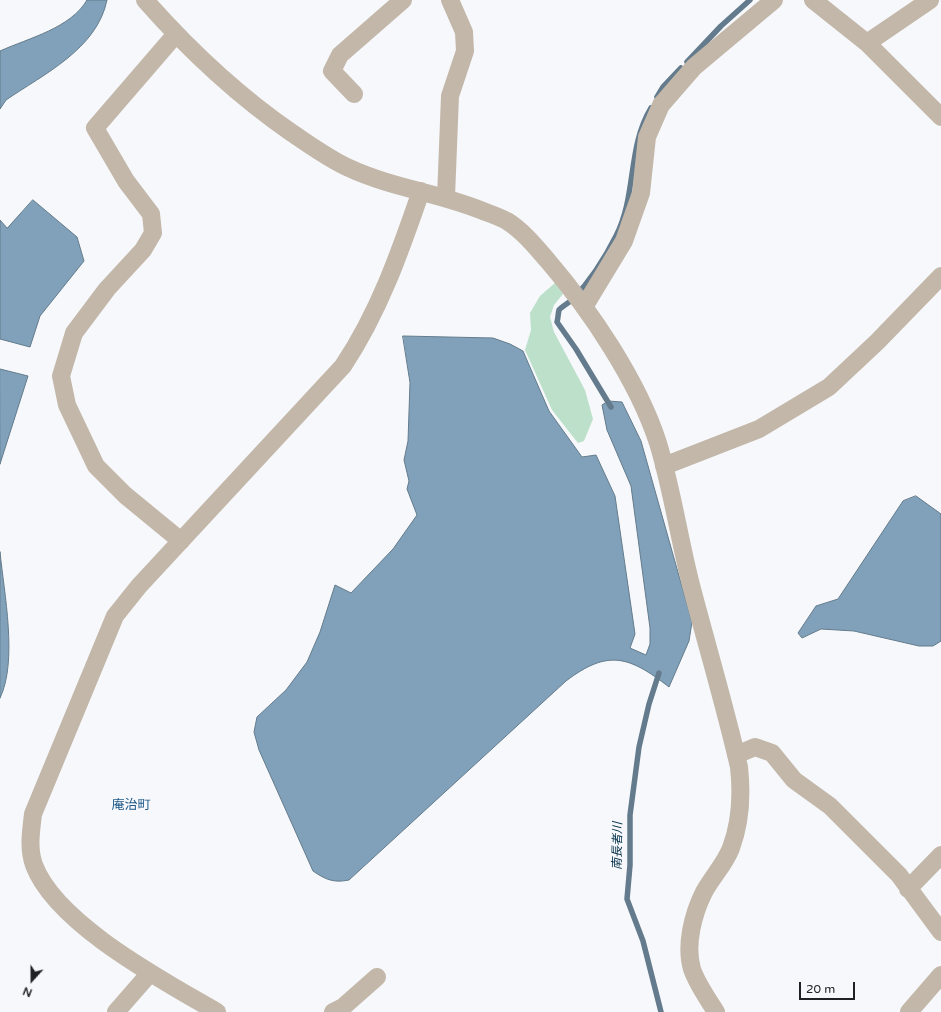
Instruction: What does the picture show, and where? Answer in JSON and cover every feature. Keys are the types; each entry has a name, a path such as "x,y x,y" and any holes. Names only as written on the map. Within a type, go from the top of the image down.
{"street":[{"path":"354,94 332,71 340,55 403,0"},
{"path":"446,197 450,96 466,51 464,32 450,0"},
{"path":"584,307 624,241 641,193 647,137 661,105 694,67 774,0"},
{"path":"813,0 867,43 941,116"},
{"path":"867,43 930,0"},
{"path":"152,2 176,34 224,80 264,114 314,148 349,168 381,180 446,197 506,220 523,233 575,292 634,387 650,420 664,466 676,527 736,755 741,789 737,830 730,849 704,892 696,911 689,949 692,970 716,1012"},
{"path":"176,34 95,128 126,181 151,214 153,233 143,250 107,289 74,333 61,376 67,405 96,466 125,495 181,541"},
{"path":"217,1012 150,973 93,934 65,910 45,887 34,865 29,840 33,814 115,616 139,586 343,366 367,326 394,267 421,191"},
{"path":"664,466 759,429 829,387 877,342 941,276"},
{"path":"736,755 754,747 772,753 794,780 830,806 899,875 941,932"},
{"path":"908,889 941,855"},
{"path":"116,1012 150,973"},
{"path":"909,1012 941,975"},
{"path":"333,1012 344,1007 377,977"}],"green space":[{"path":"556,282 563,294 554,305 550,317 554,332 585,390 593,419 584,441 578,443 552,410 525,350 531,330 530,313 540,296"}],"water":[{"path":"87,0 107,0 101,17 92,33 67,59 6,100 0,109 0,51 36,37 60,25 80,10"},
{"path":"33,200 77,237 84,261 40,316 30,347 0,339 0,220 7,228"},
{"path":"403,336 493,338 510,344 523,351 549,411 582,457 596,455 615,496 635,634 630,648 646,655 650,644 650,628 631,486 607,430 602,405 608,401 622,402 641,441 692,622 689,641 669,687 642,668 618,660 594,664 581,671 566,681 349,880 334,881 326,879 313,871 259,750 254,732 257,717 286,690 307,662 320,632 335,585 351,593 393,549 417,515 407,489 409,481 404,460 408,441 410,383"},
{"path":"0,369 28,376 0,464"},
{"path":"916,496 941,514 941,641 933,646 919,646 854,631 821,629 802,638 798,633 816,606 838,599 903,501"},
{"path":"0,552 7,606 9,646 5,683 0,698"}],"waterway":[{"path":"687,62 721,26 750,0"},
{"path":"657,97 663,87 681,68"},
{"path":"611,407 576,349 557,322 559,310 573,299 585,285 602,261 616,236 623,220 627,204 638,139 643,123 651,108"},
{"name":"南長者川","path":"659,673 649,704 639,747 630,815 630,865 627,899 643,941 661,1012"}],"district":[{"name":"庵治町","path":"131,806"}]}
